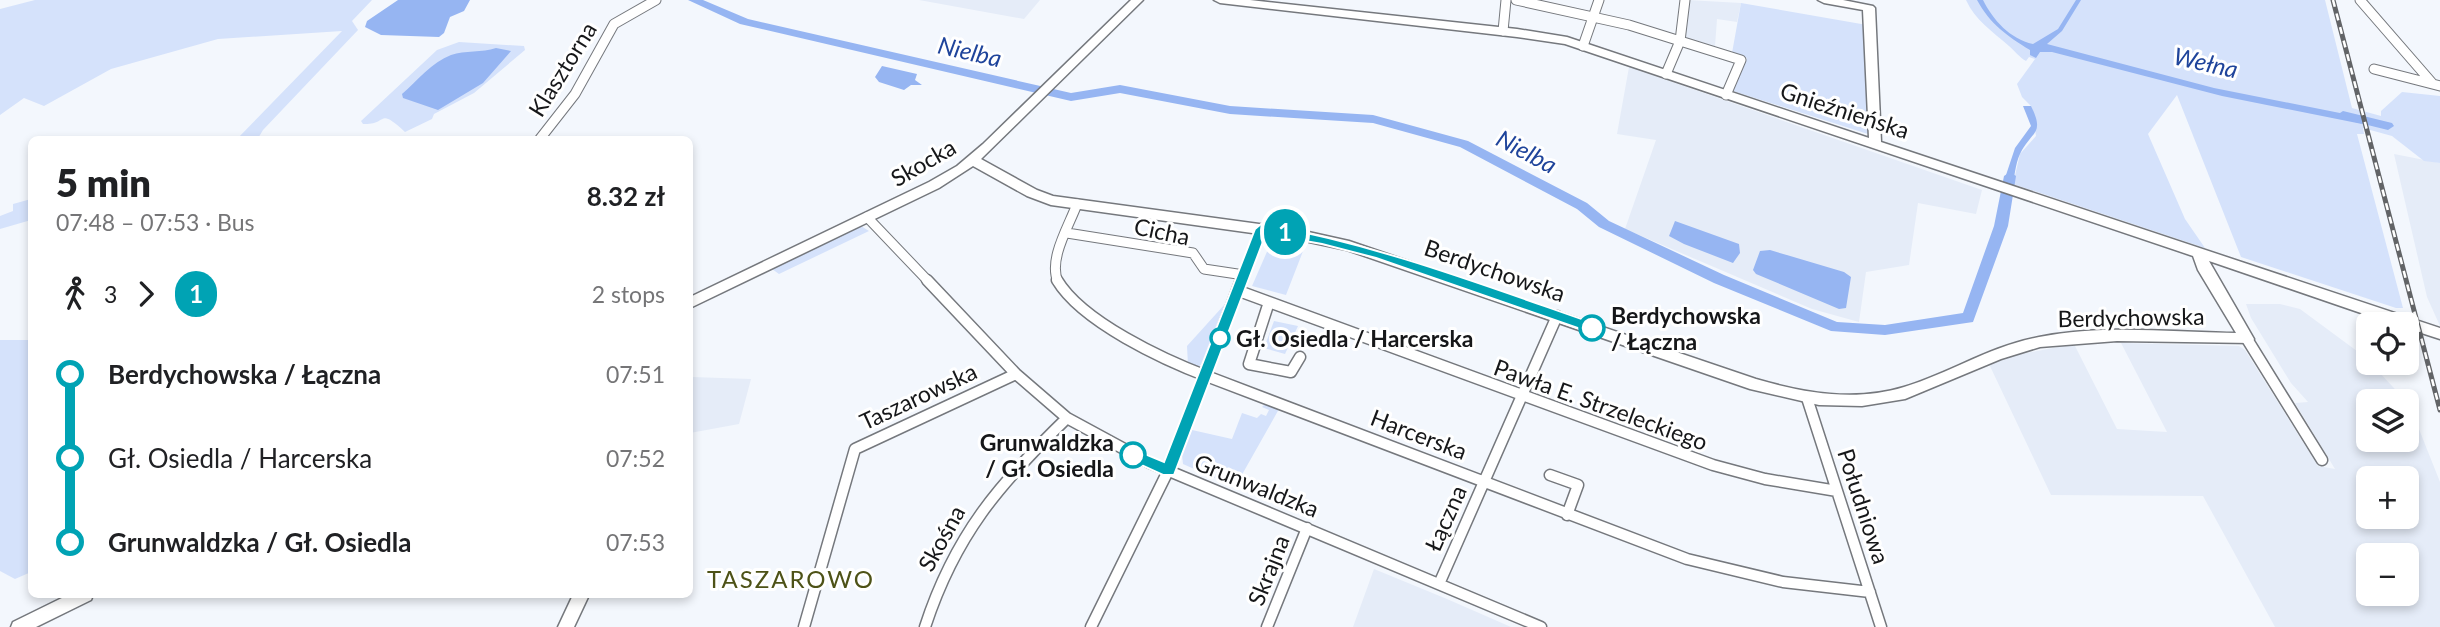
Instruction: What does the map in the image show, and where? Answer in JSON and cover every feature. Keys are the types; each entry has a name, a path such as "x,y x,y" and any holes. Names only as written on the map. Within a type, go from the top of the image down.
{"street":[{"name":"Klasztorna","path":"542,136 575,94 614,24 656,0"},
{"name":"Skocka","path":"693,302 944,180 973,160 1137,0"},
{"name":"Gnieźnieńska","path":"1220,0 1318,6 1550,37 1583,46 2439,336"},
{"path":"1503,31 1506,0"},
{"path":"1516,0 1595,17 1741,60 1726,94"},
{"path":"1583,46 1595,17 1598,0"},
{"path":"1667,73 1680,41 1685,0"},
{"path":"1824,0 1869,8 1875,144"},
{"path":"2360,0 2436,85"},
{"path":"2374,69 2436,85"},
{"name":"Berdychowska","path":"973,160 1041,197 1322,239 1379,254 1755,385 1807,398 1850,402 1891,397 1924,386 2001,351 2066,339 2247,339"},
{"name":"Harcerska","path":"1077,204 1054,270 1062,287 1124,340 1205,377 1258,394 1664,552 1742,574 1816,587 1870,592"},
{"name":"Grunwaldzka","path":"867,217 1016,374 1067,418 1116,447 1168,471 1541,627"},
{"path":"1091,627 1168,471 1261,229"},
{"name":"Cicha","path":"1067,233 1193,253 1204,269 1244,275"},
{"path":"2199,253 2205,270 2322,460"},
{"name":"Pawła E. Strzeleckiego","path":"1239,291 1713,465 1765,479 1837,491"},
{"path":"1269,302 1249,364 1292,372 1300,358"},
{"name":"Łączna","path":"1439,584 1557,316"},
{"name":"Taszarowska","path":"804,627 855,449 1016,374"},
{"name":"Południowa","path":"1807,398 1881,627"},
{"name":"Skośna","path":"925,627 943,574 988,498 1067,418"},
{"path":"1550,475 1578,485 1567,515"},
{"name":"Skrajna","path":"1267,627 1307,528"},
{"path":"19,627 80,598"},
{"path":"566,627 580,598"}],"shaded area":[{"path":"35,0 372,0 352,21 358,30 259,136 240,136 342,31 218,39 111,69 44,106 24,98 0,115 0,9"},
{"path":"919,0 1040,0 1024,19"},
{"path":"1687,0 1741,3 1737,22 1717,19 1715,46 1683,37"},
{"path":"1966,0 2325,0 2352,108 2381,116 2381,111 2402,92 2440,96 2440,163 2424,161 2392,136 2363,128 2364,134 2357,134 2403,308 2396,308 2241,257 2177,95 2148,134 2185,219 2205,248 2013,184 2020,154 2036,136 2031,106 2022,97 2017,84 2035,59 2029,57 2026,61 2021,58 1979,20"},
{"path":"1741,3 1867,25 1871,135 1733,91 1747,58 1732,53"},
{"path":"459,42 524,46 525,50 474,93 405,132 386,118 363,124 361,121 437,50"},
{"path":"1629,67 1982,190 1976,214 1918,203 1909,265 1866,272 1859,322 1812,309 1625,229 1656,140 1617,134"},
{"path":"2394,154 2440,163 2440,326 2427,297"},
{"path":"28,200 28,221 0,229 0,216 13,211 13,204"},
{"path":"861,226 869,231 779,274 772,269"},
{"path":"1273,238 1305,246 1286,295 1252,286"},
{"path":"1236,276 1205,362 1198,367 1188,365 1187,346 1225,304"},
{"path":"2246,304 2280,304 2300,309 2356,350 2356,375 2382,375 2395,389 2356,389 2356,452 2419,452 2419,429 2440,482 2440,627 2275,627 2203,496 2051,495 1989,364 2011,356 2074,344 2117,429 2167,432 2121,343 2239,346 2245,350 2318,466 2335,469 2295,403 2308,402 2291,383 2251,318"},
{"path":"1274,321 1298,326 1285,354 1264,348"},
{"path":"0,340 28,340 28,573 15,579 0,571"},
{"path":"693,377 751,379 739,424 693,432"},
{"path":"1266,403 1279,409 1235,487 1183,464 1182,455 1192,430 1232,439 1242,413 1257,418 1261,414 1266,416 1269,410 1262,407"},
{"path":"1374,569 1447,599 1511,627 1353,627"}],"water":[{"path":"398,0 470,0 464,11 450,17 444,33 439,37 381,35 365,27 367,21"},
{"path":"1977,0 1983,0 1992,15 2010,33 2033,44 2058,29 2076,0 2081,0 2062,31 2047,44 2214,88 2360,117 2362,124 2222,96 2052,52 2040,52 2036,58 2030,55 2030,50 1993,23"},
{"path":"496,48 511,51 483,83 438,110 403,98 402,94 444,58 456,53"},
{"path":"882,66 917,74 915,80 922,85 911,85 904,90 879,82 875,77"},
{"path":"2023,106 2031,106 2037,127 2020,154 2013,184 2004,181 2015,148 2031,126"},
{"path":"1675,221 1739,244 1740,253 1733,263 1684,244 1669,236"},
{"path":"1770,250 1844,272 1851,277 1846,308 1839,309 1756,274 1753,270 1760,251"}],"waterway":[{"name":"Nielba","path":"694,0 744,22 1071,97 1120,89 1230,110 1373,119 1464,144 1582,206 1604,224 1719,279 1836,327 1885,330 1968,318 2001,226 2010,176"},
{"name":"Wełna","path":"2343,115 2388,126"}],"railway":[{"path":"2333,0 2440,410"}],"bus line":[{"name":"1","path":"1133,455 1168,471 1261,229 1322,239 1379,254 1592,328"}],"place":[{"name":"Berdychowska / Łączna","path":"1592,328"},
{"name":"Gł. Osiedla / Harcerska","path":"1220,338"},
{"name":"Grunwaldzka / Gł. Osiedla","path":"1133,455"}],"district":[{"name":"TASZAROWO","path":"791,578"}]}
